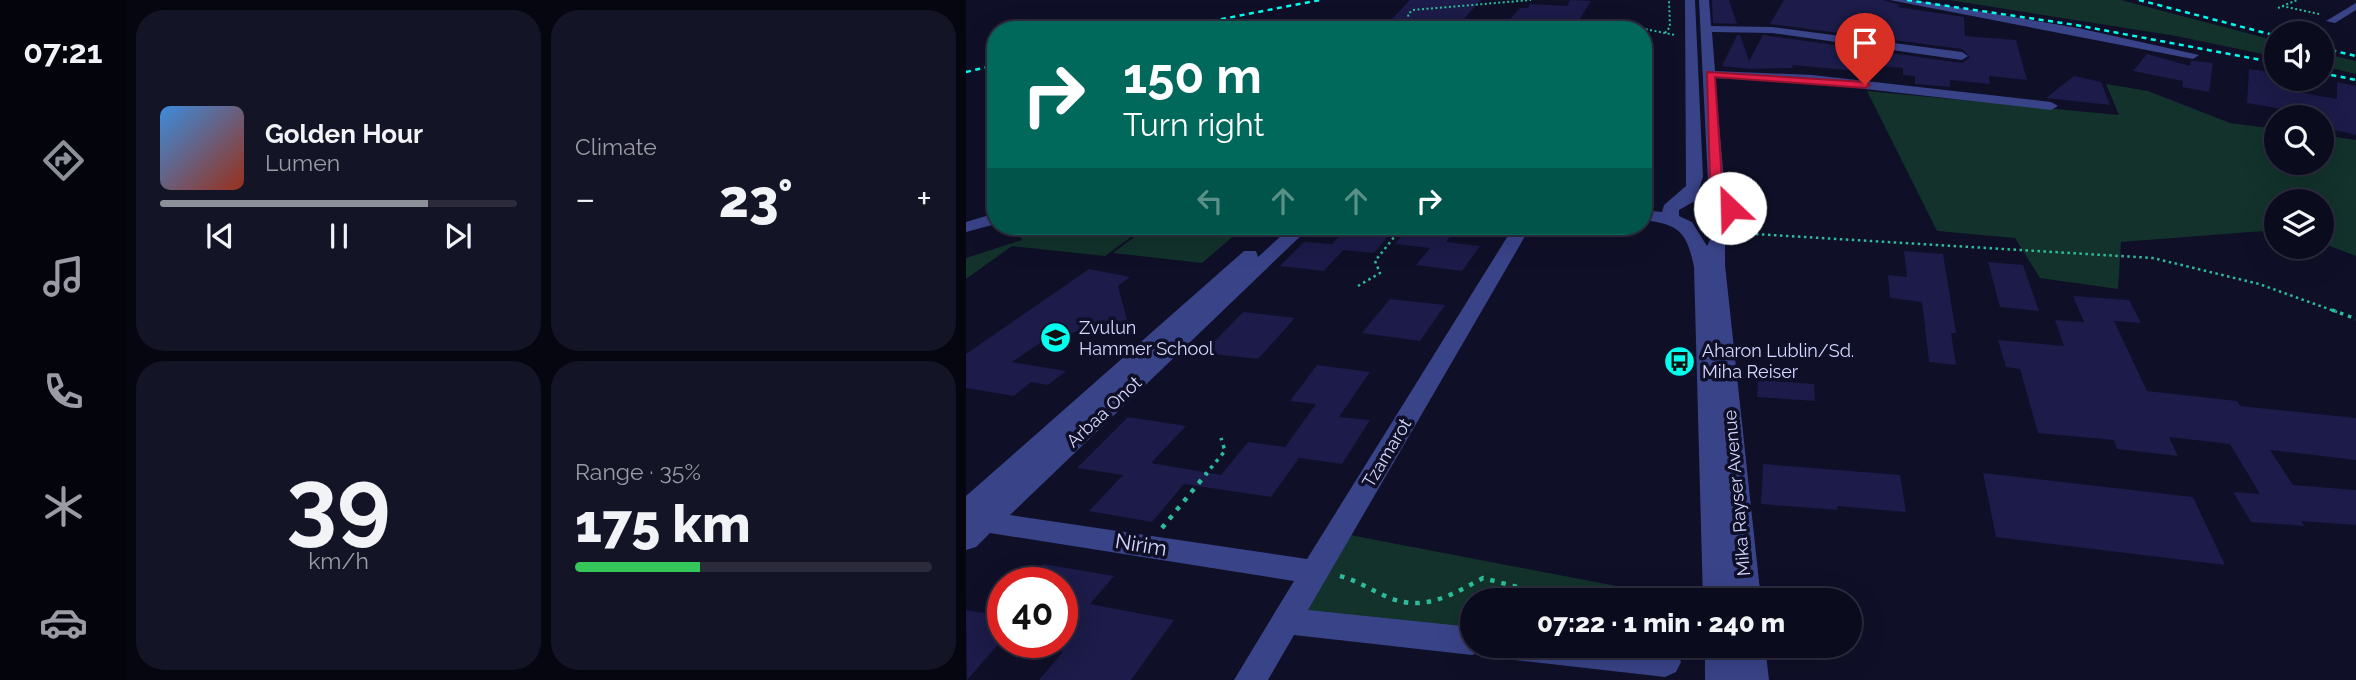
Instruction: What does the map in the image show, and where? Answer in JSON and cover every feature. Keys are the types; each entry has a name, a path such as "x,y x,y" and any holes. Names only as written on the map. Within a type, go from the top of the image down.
{"street":[{"path":"1678,212 1694,187 1695,177 1690,0"},
{"name":"Mika Rayser Avenue","path":"1704,0 1716,181 1724,219 1716,241 1716,265 1745,588"},
{"path":"1895,0 2078,31 2193,55"},
{"path":"2319,14 2333,19 2356,6"},
{"path":"1707,29 1772,30 1962,56"},
{"path":"1710,74 1812,79 2051,106"},
{"path":"1652,208 1678,212 1703,229 1724,219 1699,197 1678,212 1652,214"},
{"name":"Mika Rayser Avenue","path":"1678,212 1699,248 1703,267 1717,588"},
{"path":"966,219 987,213"},
{"path":"966,227 987,221"},
{"name":"Arbaa Onot","path":"971,523 1274,235"},
{"name":"Arbaa Onot","path":"971,523 1292,235"},
{"name":"Tzamarot","path":"1250,680 1518,235"},
{"name":"Nirim","path":"971,523 1315,572"},
{"path":"1286,621 1460,640"},
{"path":"1628,658 1665,662"},
{"path":"1720,658 1721,680"},
{"path":"1751,658 1754,680"}],"path":[{"path":"1409,21 1408,14 1413,10 1531,0"},
{"path":"1665,33 1670,27 1669,0"},
{"path":"2297,0 2280,7 2319,14"},
{"path":"1652,30 1691,39"},
{"path":"1724,219 2153,258 2259,284 2356,319"},
{"path":"1359,286 1380,273 1375,261 1396,235"},
{"path":"1146,546 1225,452 1221,438"},
{"path":"1315,572 1357,579 1392,599 1432,606 1460,591"},
{"path":"1465,588 1483,578 1521,588"}],"green space":[{"path":"1949,0 2121,0 2264,38 2264,54 2176,36"},
{"path":"2334,56 2356,61 2356,74 2334,69"},
{"path":"2106,84 2148,91 2230,123 2264,127 2264,175 2334,175 2334,137 2356,140 2356,256 2334,248 2334,189 2264,189 2264,231 2121,242 2118,289 2040,278 2015,238 1937,231 1867,91 2119,115"},
{"path":"1020,235 1134,235 1105,256 1012,246 966,279 966,258 1022,240"},
{"path":"1137,235 1235,235 1202,263 1113,253"},
{"path":"1350,535 1626,588 1460,588 1460,630 1304,613"}],"building":[{"path":"1410,0 1481,0 1462,21 1392,19"},
{"path":"1570,0 1591,1 1579,21 1509,21 1520,8 1528,8 1530,4 1567,6"},
{"path":"1712,0 1729,0 1737,24 1713,23"},
{"path":"1784,0 1883,0 1900,5 1898,7 1964,17 1965,36 2016,40 2027,80 1989,76 1990,84 1950,80 1950,87 1915,84 1915,76 1903,75 1903,68 1868,65 1867,72 1792,65 1793,68 1751,69 1722,66 1737,35 1740,35 1749,61 1763,35 1962,63 1970,57 1962,49 1770,24"},
{"path":"2147,54 2190,66 2191,61 2213,63 2209,92 2182,87 2183,81 2133,71"},
{"path":"2249,69 2264,71 2264,91 2292,91 2337,99 2337,82 2356,86 2356,135 2334,130 2334,105 2264,106 2247,103"},
{"path":"2074,76 2101,82 2110,105 2046,98"},
{"path":"1340,235 1389,235 1374,253 1343,250 1324,271 1280,266 1304,242 1332,244"},
{"path":"1403,235 1451,235 1446,242 1480,246 1462,271 1416,265 1430,248 1395,244"},
{"path":"1904,251 1943,254 1956,333 1951,333 1956,365 1929,362 1922,302 1890,298 1888,275 1907,277"},
{"path":"1988,262 2023,265 2039,311 2000,307"},
{"path":"1089,269 1130,277 1118,286 1127,320 1046,339 1012,362 1066,371 1048,385 1031,382 1014,396 966,388 966,354"},
{"path":"2073,296 2129,300 2141,323 2114,321 2147,391 2237,401 2240,406 2356,418 2356,460 2270,450 2293,485 2356,490 2356,525 2301,521 2305,526 2251,522 2233,492 2260,494 2230,444 2169,437 2178,456 2117,449 2114,440 2038,433 2020,369 2006,367 1998,340 2064,346 2055,320 2084,322"},
{"path":"1390,299 1445,305 1420,341 1362,333"},
{"path":"1243,312 1295,318 1258,359 1203,353"},
{"path":"1317,365 1370,372 1339,417 1370,420 1342,464 1299,458 1271,497 1184,484 1152,522 1089,511 1123,475 1077,468 1128,417 1186,426 1151,463 1221,475 1248,442 1285,447 1316,404 1290,401"},
{"path":"1758,380 1814,384 1815,401 1757,397"},
{"path":"1763,464 1900,475 1906,512 1837,506 1838,510 1761,504"},
{"path":"1983,473 2193,497 2225,565 1996,537"},
{"path":"1043,564 1061,567 1040,567"},
{"path":"1078,570 1114,576 1090,604 1174,620 1131,680 1039,680 1058,658 1078,658"},
{"path":"966,610 987,613 987,657 967,680"}],"railway":[{"path":"1212,21 1320,0"},
{"path":"1907,0 2076,25 2264,61"},
{"path":"2139,0 2264,33"},
{"path":"2334,51 2356,56"},
{"path":"966,72 987,67"},
{"path":"2334,75 2356,80"}],"place":[{"name":"Zvulun Hammer School","path":"1056,338"},
{"name":"Aharon Lublin/Sd. Miha Reiser","path":"1679,361"}],"route":[{"path":"1730,208 1725,203 1716,181 1710,74 1812,79 1865,85"}]}
